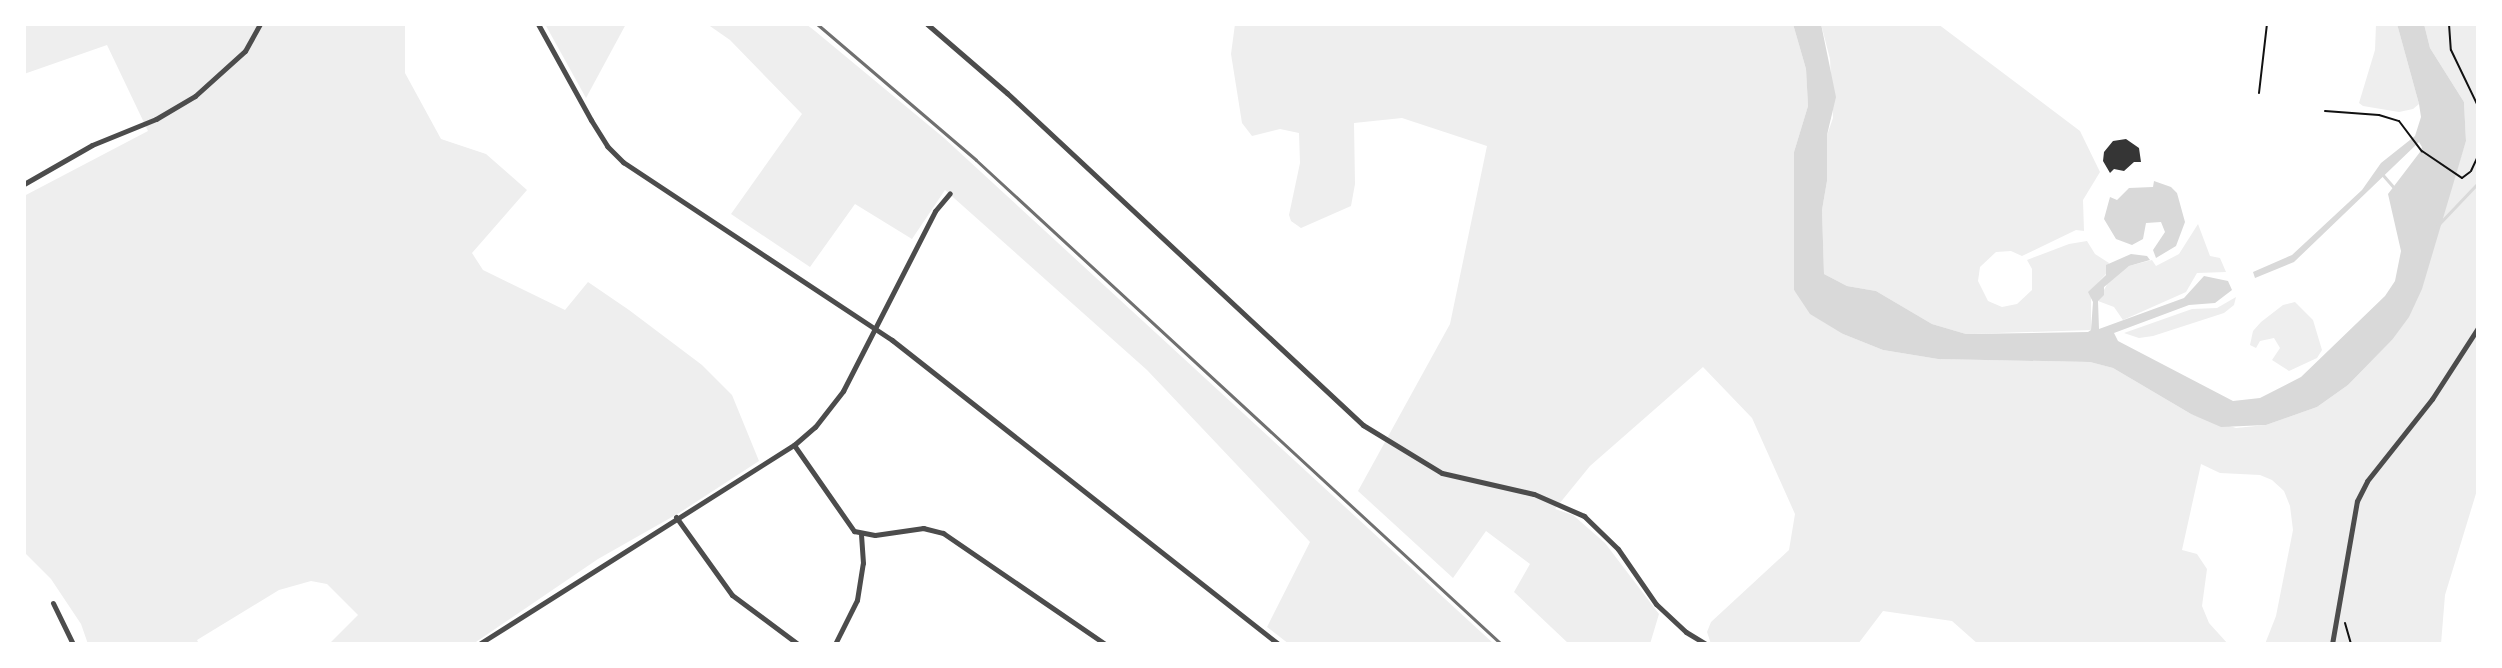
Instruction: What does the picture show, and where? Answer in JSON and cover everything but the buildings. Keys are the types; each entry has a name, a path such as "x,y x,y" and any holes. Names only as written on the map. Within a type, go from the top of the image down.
{"street":[{"path":"24,184 92,145 156,119 195,96 245,51 260,24"},
{"path":"538,24 607,146 623,162 876,331 1279,644"},
{"path":"927,24 1007,93 1363,425 1442,473 1534,494 1584,516 1618,549 1656,604 1686,632 1706,644"},
{"path":"479,644 794,445 829,412 876,331 935,211 950,193"},
{"path":"2332,644 2351,526 2367,481 2432,399 2478,328"},
{"path":"794,445 847,523 861,535 934,529 1105,644"},
{"path":"676,517 732,595 798,644"},
{"path":"835,644 857,600 863,563 861,535"},
{"path":"53,603 73,644"}],"path":[{"path":"2259,93 2267,24"},
{"path":"2449,24 2451,50 2478,106"},
{"path":"2325,111 2386,116 2399,121 2422,151 2462,178 2470,172 2478,156"},
{"path":"2470,172 2477,176"},
{"path":"2336,609 2343,617 2351,644"}],"shaded area":[{"path":"24,24 405,24 405,73 441,139 486,154 527,190 472,253 483,270 565,310 588,282 629,310 702,365 732,395 759,461 679,513 598,559 473,644 329,644 358,615 327,584 311,581 279,590 197,640 199,644 88,644 81,624 51,579 24,552 24,196 148,131 107,45 24,74"},
{"path":"545,24 626,24 586,98"},
{"path":"707,24 806,24 815,31 944,138 1494,644 1289,644 1267,627 1310,542 1147,370 945,190 912,239 855,204 810,267 731,214 802,114 730,40"},
{"path":"1235,24 1793,24 1806,69 1808,106 1794,152 1794,290 1843,334 1883,350 1938,359 2090,362 2113,368 2191,414 2236,428 2266,425 2317,407 2348,385 2392,340 2439,225 2466,141 2464,102 2430,48 2424,24 2478,24 2478,487 2445,595 2441,644 2265,644 2276,616 2293,530 2290,506 2284,491 2272,480 2260,475 2220,473 2201,464 2182,550 2197,554 2207,569 2202,606 2209,623 2228,644 1978,644 1952,621 1883,611 1858,644 1711,644 1707,632 1711,622 1789,550 1795,514 1752,418 1703,367 1590,466 1555,509 1573,515 1605,543 1659,614 1650,644 1569,644 1514,592 1530,564 1486,531 1453,578 1358,491 1450,324 1487,146 1402,118 1354,123 1355,184 1351,206 1301,228 1291,221 1289,215 1300,163 1299,133 1280,129 1252,136 1242,123 1231,54"},
{"path":"1793,24 1821,24 1836,97 1827,135 1827,181 1822,210 1824,274 1847,286 1876,291 1932,324 1966,334 2088,332 2091,330 2093,302 2088,292 2106,275 2106,265 2131,254 2147,256 2150,260 2129,266 2104,287 2104,295 2098,301 2099,329 2184,298 2204,276 2228,281 2232,290 2215,303 2189,305 2114,333 2118,341 2233,401 2260,398 2301,377 2385,296 2395,281 2401,251 2388,194 2420,152 2422,147 2419,142 2294,262 2255,278 2253,272 2292,255 2362,190 2381,163 2415,136 2421,117 2419,104 2397,24 2424,24 2430,48 2464,102 2466,141 2422,289 2409,317 2392,340 2348,385 2317,407 2266,425 2221,427 2191,414 2113,368 2090,362 1938,359 1883,350 1843,334 1810,314 1794,290 1794,152 1808,106 1806,69"},
{"path":"1821,24 1938,24 2080,131 2100,172 2083,200 2084,231 2076,230 2022,256 2011,251 1996,252 1980,267 1978,281 1988,301 2002,307 2017,304 2032,290 2032,269 2027,260 2069,244 2087,241 2095,254 2109,263 2106,274 2091,290 2091,330 1966,334 1932,324 1876,291 1847,286 1824,274 1822,210 1827,181 1827,135 1833,118 1830,59"},
{"path":"2376,24 2397,24 2419,104 2413,109 2399,112 2359,103 2375,50"},
{"path":"2154,181 2171,187 2177,193 2185,222 2176,246 2156,258 2153,250 2165,232 2161,222 2146,223 2143,239 2132,245 2116,239 2104,219 2110,197 2117,200 2129,188 2153,187"},
{"path":"2198,224 2210,256 2220,258 2226,272 2197,273 2186,292 2123,320 2114,307 2098,301 2110,279 2129,266 2152,260 2156,266 2179,254"},
{"path":"2236,297 2234,305 2224,313 2153,336 2139,338 2124,333 2192,309 2217,308"},
{"path":"2295,302 2313,320 2322,350 2317,358 2289,371 2272,360 2280,348 2274,338 2260,341 2256,348 2250,345 2253,331 2261,322 2283,305"}],"waterway":[{"path":"2382,174 2395,189"},
{"path":"2437,226 2478,183"}],"railway":[{"path":"817,24 976,160 1501,644"}]}
